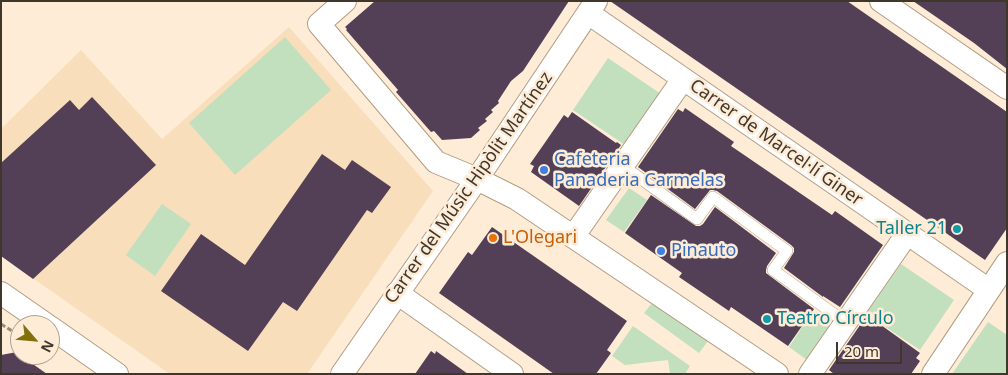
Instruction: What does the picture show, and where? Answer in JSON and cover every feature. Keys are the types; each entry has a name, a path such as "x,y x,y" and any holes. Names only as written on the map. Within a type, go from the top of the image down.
{"street":[{"path":"345,1 319,24 436,162 477,179 516,199 777,374"},
{"path":"881,1 1007,88"},
{"name":"Carrer del Músic Hipòlit Martínez","path":"342,374 477,179 592,7"},
{"name":"Carrer de Marcel·lí Giner","path":"592,7 683,79 989,290"},
{"path":"573,237 683,79"},
{"path":"810,374 907,234"},
{"path":"933,374 1007,263"},
{"path":"1,293 33,315"},
{"path":"397,293 512,374"},
{"path":"60,334 117,374"}],"lane":[{"path":"623,166 697,219 713,197 787,250 773,270 845,322"}],"shaded area":[{"path":"289,27 433,191 307,374 170,374 1,256 1,129 81,50 162,139"}],"green space":[{"path":"285,37 331,90 235,175 189,123"},
{"path":"608,58 661,94 625,145 573,110"},
{"path":"629,188 647,200 624,232 606,220"},
{"path":"162,204 191,224 155,276 126,255"},
{"path":"901,264 954,300 920,350 866,314"},
{"path":"653,302 708,341 699,353 644,313"},
{"path":"811,314 830,327 807,360 789,347"},
{"path":"988,322 1007,335 1007,374 952,374"},
{"path":"633,326 690,366 685,374 670,374 668,360 625,365 612,356"}],"building":[{"path":"375,1 569,1 523,71 511,81 498,101 499,103 491,110 493,112 485,119 487,121 478,128 480,130 471,138 442,140 434,131 431,132 396,92 398,90 346,30 345,27"},
{"path":"610,1 847,1 1007,112 1007,228 985,260"},
{"path":"913,1 1007,1 1007,69 974,43"},
{"path":"92,97 156,165 33,279 1,256 1,163 70,100 79,110"},
{"path":"685,108 734,142 731,146 832,215 835,211 883,245 840,307 823,297 784,268 794,252 794,248 791,245 717,191 710,190 695,209 638,167 678,109 683,112"},
{"path":"572,112 621,145 579,206 531,172 534,166 530,164 564,115 568,118"},
{"path":"322,154 345,170 352,160 391,187 372,213 367,210 297,311 283,302 248,351 161,291 201,234 245,265"},
{"path":"651,195 696,226 703,224 715,207 776,253 767,266 766,273 814,309 788,346 731,307 729,311 679,277 682,273 625,233"},
{"path":"492,227 627,321 607,350 611,353 596,374 554,374 439,293 468,252 472,255"},
{"path":"867,315 920,353 916,358 920,361 911,374 834,374 829,370"},
{"path":"431,351 435,354 436,351 468,374 415,374"},
{"path":"10,353 10,365 34,365 47,374 1,374 1,355"}],"place":[{"name":"Cafeteria Panaderia Carmelas","path":"544,170"},
{"name":"Taller 21","path":"957,229"},
{"name":"L'Olegari","path":"493,238"},
{"name":"Pinauto","path":"661,251"},
{"name":"Teatro Círculo","path":"767,319"}]}
